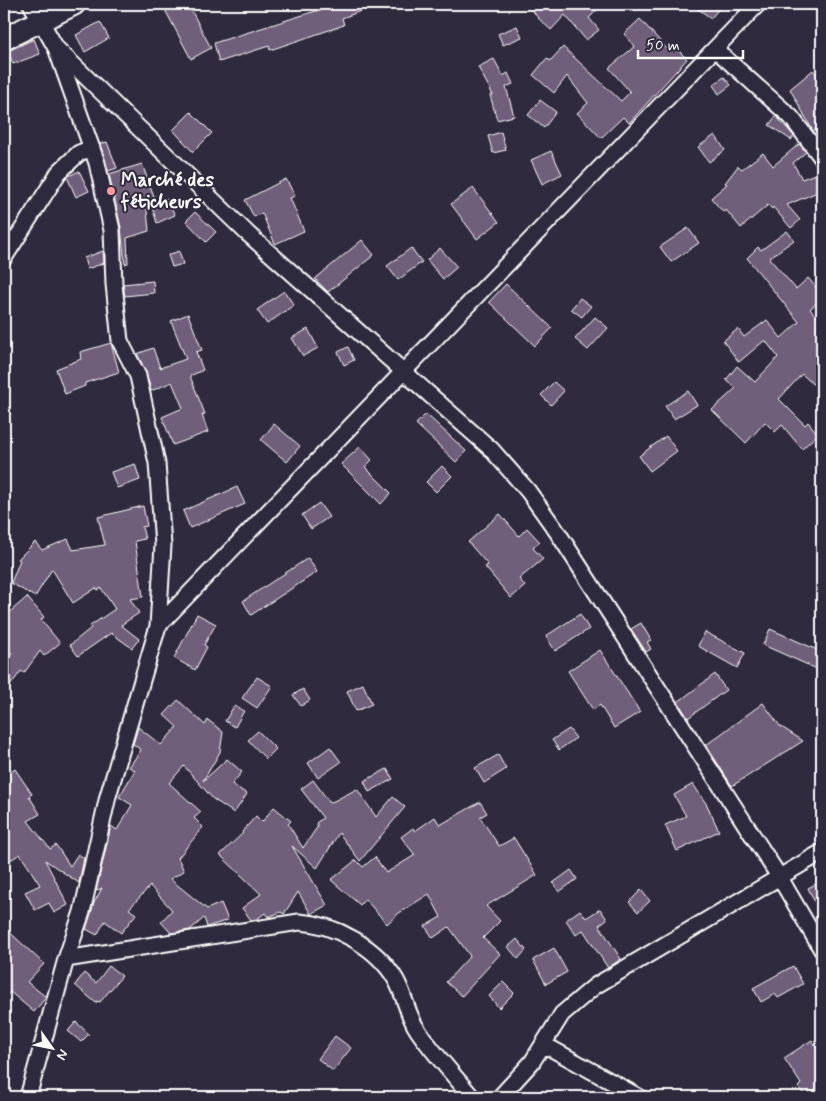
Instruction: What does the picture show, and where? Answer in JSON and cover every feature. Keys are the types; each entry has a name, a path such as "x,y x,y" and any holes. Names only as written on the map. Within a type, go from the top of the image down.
{"street":[{"path":"4,39 35,13 74,4"},
{"path":"158,626 758,4"},
{"path":"28,1097 66,959 82,912 108,796 158,626 163,545 158,463 138,376 120,341 112,230 92,148 56,48 35,13"},
{"path":"56,48 247,233 491,449 528,491 563,541 780,878 822,950"},
{"path":"715,49 791,117 822,158"},
{"path":"4,258 60,172 79,153 92,148"},
{"path":"500,1097 519,1078 562,1014 595,986 822,852"},
{"path":"66,959 298,922 317,923 332,928 374,955 387,967 397,981 409,1014 418,1030 472,1097"},
{"path":"543,1044 639,1097"}],"building":[{"path":"162,4 188,4 211,48 191,59"},
{"path":"338,4 377,5 342,18 344,25 270,50 269,46 219,62 214,43"},
{"path":"528,4 603,4 589,18 599,30 586,40 565,15 551,30 538,18"},
{"path":"691,4 723,4 711,18"},
{"path":"640,19 668,50 673,45 687,59 629,123 623,117 601,138 577,113 588,103 567,76 554,93 533,75 547,58 550,61 563,47 621,101 630,92 609,68 635,46 624,34"},
{"path":"100,22 109,38 85,52 76,35"},
{"path":"517,26 522,37 503,45 498,34"},
{"path":"34,39 40,54 13,64 8,51"},
{"path":"494,59 503,76 508,73 513,84 506,87 514,116 497,120 490,95 493,95 478,67"},
{"path":"813,70 822,81 822,126 813,131 790,89"},
{"path":"724,77 731,85 719,94 713,85"},
{"path":"540,100 556,112 544,128 528,115"},
{"path":"191,112 212,133 193,152 173,130"},
{"path":"776,116 794,136 791,140 769,125"},
{"path":"501,132 506,150 493,153 488,136"},
{"path":"715,135 725,150 709,162 698,147"},
{"path":"107,142 117,168 108,171 100,144"},
{"path":"799,144 806,152 793,163 802,179 815,174 822,190 787,205 800,220 791,228 773,207 772,209 768,205 741,228 726,210 723,212 711,198 727,184 725,183 738,166 742,169 763,153 773,166"},
{"path":"551,151 562,174 542,184 531,160"},
{"path":"142,164 155,199 146,200 149,231 127,238 128,263 125,264 121,228 109,174"},
{"path":"79,171 89,191 76,197 67,177"},
{"path":"286,179 295,196 290,198 304,231 275,244 262,213 254,217 245,200"},
{"path":"473,188 499,222 477,239 451,204"},
{"path":"166,198 175,215 157,223 152,207"},
{"path":"195,212 216,232 206,242 186,221"},
{"path":"688,228 699,243 671,262 660,247"},
{"path":"787,231 794,240 769,258 796,289 808,278 822,294 822,298 810,309 822,323 822,381 816,387 802,374 779,399 805,425 808,422 818,434 802,449 782,425 775,432 765,422 746,443 712,410 736,388 726,380 737,366 755,382 778,357 765,340 739,362 723,341 738,329 744,337 767,320 781,338 799,322 747,258 758,247 761,250"},
{"path":"362,240 374,255 328,292 315,279"},
{"path":"411,248 422,262 398,280 387,266"},
{"path":"440,248 457,267 443,279 427,260"},
{"path":"103,251 104,263 87,269 84,258"},
{"path":"179,251 183,264 172,267 168,255"},
{"path":"153,281 154,293 125,296 123,284"},
{"path":"506,284 552,328 535,346 489,302"},
{"path":"284,291 294,305 267,324 257,310"},
{"path":"580,298 591,306 582,317 571,309"},
{"path":"188,314 202,350 196,352 203,370 190,376 205,414 202,415 208,432 173,445 162,417 183,408 172,382 151,391 146,372 137,354 153,348 160,368 186,359 171,321"},
{"path":"595,317 608,328 588,350 575,339"},
{"path":"308,329 318,348 303,356 292,338"},
{"path":"111,343 119,372 85,383 85,386 65,394 56,369 81,359 80,352"},
{"path":"348,347 354,360 344,365 338,352"},
{"path":"554,382 564,391 551,405 541,395"},
{"path":"688,391 697,405 674,419 665,406"},
{"path":"426,414 466,451 456,462 416,424"},
{"path":"274,424 300,446 287,462 261,440"},
{"path":"666,436 677,451 650,471 639,456"},
{"path":"360,447 372,460 365,467 391,493 381,504 341,464"},
{"path":"135,464 140,480 117,488 111,472"},
{"path":"442,466 452,476 436,492 426,482"},
{"path":"237,487 245,504 190,528 183,511"},
{"path":"319,503 329,517 311,529 302,515"},
{"path":"143,506 147,526 142,527 145,539 135,541 143,597 130,599 139,613 121,625 139,639 132,648 111,633 78,656 70,645 91,628 90,626 115,609 101,588 98,590 96,588 73,603 52,569 35,597 11,583 20,560 18,559 35,542 42,550 68,539 73,550 105,545 98,517"},
{"path":"500,514 519,536 527,528 540,542 533,548 543,559 519,579 525,586 511,598 485,567 488,565 468,542"},
{"path":"308,558 317,572 251,615 243,601"},
{"path":"27,597 44,617 41,620 60,643 44,656 40,651 24,673 21,671 4,694 4,665 12,653 4,646 4,606 10,612"},
{"path":"197,614 216,624 204,645 207,647 195,670 174,658"},
{"path":"580,614 589,629 555,651 546,636"},
{"path":"641,623 651,640 647,642 651,649 646,652 631,629"},
{"path":"770,629 822,652 822,665 817,669 763,645"},
{"path":"705,632 745,653 737,668 698,646"},
{"path":"600,650 640,712 614,728 600,705 593,710 568,671"},
{"path":"715,674 726,690 688,718 678,702"},
{"path":"257,677 272,686 257,708 242,698"},
{"path":"363,684 372,704 356,711 347,691"},
{"path":"303,689 310,700 301,706 293,695"},
{"path":"178,700 205,725 208,720 223,732 220,752 203,781 227,759 242,772 232,784 247,794 234,813 213,799 184,766 169,783 201,812 194,818 203,827 178,858 184,871 170,879 207,909 221,903 228,920 207,927 204,918 190,930 171,933 161,922 172,910 150,886 129,909 136,914 121,933 105,921 97,935 86,929 94,903 102,888 96,891 111,826 117,830 132,805 119,797 135,770 129,767 141,750 133,744 138,727 161,745 177,727 164,715"},
{"path":"763,703 780,726 803,741 732,786 706,745"},
{"path":"234,706 244,711 235,727 225,721"},
{"path":"569,729 576,738 559,750 552,740"},
{"path":"258,731 276,749 266,759 248,740"},
{"path":"330,747 341,762 318,778 308,763"},
{"path":"498,755 506,769 484,783 475,768"},
{"path":"15,769 32,794 29,796 40,814 28,821 50,849 56,845 70,866 78,854 84,858 79,883 45,860 68,905 54,913 49,903 35,910 25,892 40,885 20,854 4,864 4,777"},
{"path":"387,769 393,779 369,792 364,781"},
{"path":"313,780 330,803 357,789 376,817 393,797 405,807 360,861 339,833 317,868 292,846 327,905 311,914 298,892 284,914 281,912 268,917 265,913 257,919 251,920 242,908 261,894 220,855 243,833 256,816 262,822 274,807 291,821 288,824 303,848 318,826 316,823 323,818 301,789"},
{"path":"693,784 707,805 719,831 677,851 665,825 686,816 674,795"},
{"path":"480,802 487,813 480,817 499,846 514,838 537,875 486,906 500,921 483,938 500,954 462,996 446,982 470,956 449,927 433,938 425,926 441,917 429,894 399,913 387,924 365,899 360,905 331,880 356,860 363,867 375,857 386,873 415,855 401,837 413,828 415,831 435,817 440,825"},
{"path":"571,870 577,879 559,892 553,883"},
{"path":"822,881 822,917 808,888"},
{"path":"641,890 650,901 638,912 629,902"},
{"path":"600,909 607,919 599,925 621,959 608,968 583,930 576,935 566,920 580,910 586,918"},
{"path":"4,927 44,964 27,982 46,997 34,1012 10,992 4,999"},
{"path":"517,939 526,950 518,959 508,947"},
{"path":"554,948 567,972 546,984 533,960"},
{"path":"109,966 122,976 100,1002 97,1001 96,1003 75,985 84,973 96,983"},
{"path":"793,966 803,984 778,998 775,994 761,1002 753,988"},
{"path":"503,982 514,993 499,1008 489,996"},
{"path":"76,1022 89,1034 81,1042 68,1031"},
{"path":"335,1036 351,1048 333,1071 318,1059"},
{"path":"812,1040 822,1056 822,1091 813,1097 806,1097 798,1087 801,1084 784,1058"}],"place":[{"name":"Marché des féticheurs","path":"111,191"}]}
